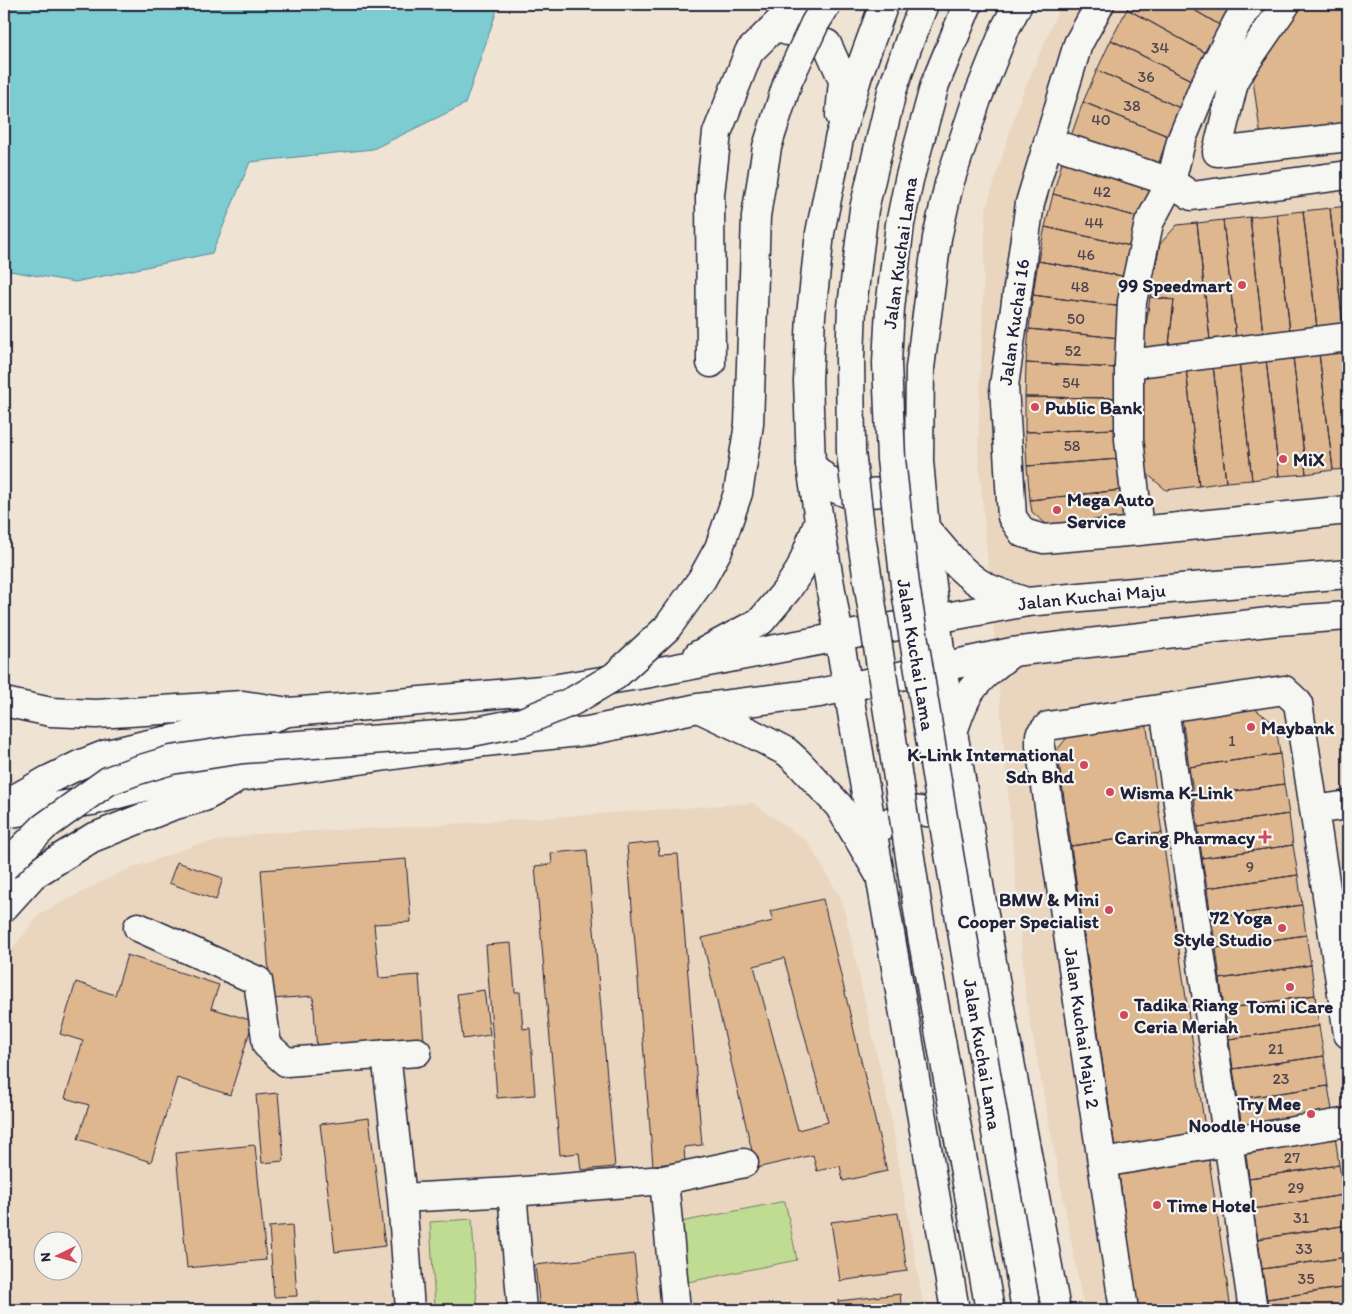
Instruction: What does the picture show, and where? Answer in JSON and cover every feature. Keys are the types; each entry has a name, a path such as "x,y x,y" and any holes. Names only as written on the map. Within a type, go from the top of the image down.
{"main road":[{"path":"711,363 710,194 717,133 748,52 797,4"},
{"path":"4,867 44,827 108,782 136,771 171,760 243,749 468,734 522,722 573,701 614,676 667,628 702,579 719,548 738,493 749,424 756,216 766,147 788,81 815,23 828,4"},
{"path":"884,4 858,75 839,139 820,233 811,315 808,381 811,465 879,874 955,1310"},
{"name":"Jalan Kuchai Lama","path":"924,4 892,91 864,209 852,307 850,358 851,452 861,534 922,936 990,1310"},
{"name":"Jalan Kuchai Lama","path":"968,4 935,84 909,180 900,224 889,317 887,363 891,459 905,585 1026,1310"},
{"path":"1018,4 1006,27 977,99 950,184 937,238 920,368 919,461 942,667 998,997 1056,1310"},
{"name":"Jalan Kuchai 16","path":"1100,4 1078,44 1030,203 1004,386 1012,517 1023,533 1044,539 1348,510"},
{"path":"1139,531 1129,439 1129,364 1132,302 1149,223 1171,182 1181,141 1203,88 1238,21 1250,4"},
{"path":"1286,4 1236,78 1218,152 1348,137"},
{"path":"770,32 790,30 827,44 843,80 839,139"},
{"path":"1048,142 1171,182 1192,196 1348,175"},
{"path":"1129,364 1348,337"},
{"path":"811,465 836,489 850,494 886,492 907,480 914,472 919,461"},
{"path":"674,668 761,621 787,590 800,570 819,521"},
{"path":"925,528 954,560 986,587 1027,602"},
{"name":"Jalan Kuchai Maju","path":"289,712 552,689 839,638 1027,602 1348,574"},
{"path":"4,812 11,813 92,801 144,787 202,779 240,778 485,742 588,730 698,708 819,693 1012,652 1277,622 1348,616"},
{"path":"953,732 970,692 980,680 1012,652"},
{"path":"1252,1310 1164,708 1284,690 1298,703 1348,1034"},
{"path":"4,702 51,712 96,714 243,705 289,712"},
{"path":"698,708 787,752 798,762 839,806 879,874"},
{"name":"Jalan Kuchai Maju 2","path":"1124,1310 1040,746 1040,735 1048,726 1164,708"},
{"path":"4,805 48,780 107,754 195,735 240,730 289,712"},
{"path":"4,907 33,875 92,838 172,806 204,797 240,778"},
{"path":"1314,810 1348,805"},
{"path":"875,844 885,823 910,810 953,815 970,831"},
{"path":"138,927 258,981 267,1045 286,1062 417,1052"},
{"path":"386,1054 402,1198 410,1310"},
{"path":"1102,1163 1348,1122"},
{"path":"402,1198 512,1192 664,1180 744,1163"},
{"path":"664,1180 676,1310"},
{"path":"512,1192 522,1310"}],"shaded area":[{"path":"1063,4 1348,4 1348,1310 1084,1310 1026,1000 978,450 986,209 1019,102 1057,13"},
{"path":"753,803 808,842 842,900 890,1112 924,1310 4,1310 4,958 41,913 119,873 195,845 264,833 409,827"}],"green space":[{"path":"785,1201 797,1260 688,1282 676,1223"},
{"path":"472,1219 477,1305 435,1308 430,1222"},
{"path":"320,1302 321,1310 230,1310"}],"water":[{"path":"4,4 499,4 465,104 373,149 250,162 212,253 75,282 4,270"}],"building":[{"path":"1130,4 1184,4 1223,27 1208,54 1127,9"},
{"path":"1184,4 1237,4 1223,27"},
{"path":"1303,4 1348,4 1348,127 1261,138 1253,80 1269,52"},
{"path":"1127,9 1208,54 1193,81 1111,40"},
{"path":"1111,40 1193,81 1180,108 1097,70"},
{"path":"1097,70 1180,108 1168,136 1083,102"},
{"path":"1083,102 1168,136 1158,165 1071,136"},
{"path":"1063,159 1150,188 1142,218 1053,194"},
{"path":"1053,194 1142,218 1135,247 1045,227"},
{"path":"1348,206 1348,325 1343,326 1330,208"},
{"path":"1330,208 1343,326 1317,328 1303,211"},
{"path":"1303,211 1317,328 1290,332 1277,214"},
{"path":"1277,214 1290,332 1263,334 1250,217"},
{"path":"1250,217 1263,334 1236,338 1223,220"},
{"path":"1223,220 1236,338 1210,340 1197,223"},
{"path":"1197,223 1210,340 1169,345 1174,300 1150,297 1160,244 1177,225"},
{"path":"1045,227 1135,247 1128,277 1038,261"},
{"path":"1038,261 1128,277 1123,307 1033,295"},
{"path":"1033,295 1123,307 1120,338 1029,329"},
{"path":"1150,297 1174,300 1169,345 1143,348"},
{"path":"1029,329 1120,338 1118,368 1026,363"},
{"path":"1346,350 1348,370 1348,469 1333,470 1319,353"},
{"path":"1319,353 1333,470 1306,474 1293,356"},
{"path":"1293,356 1306,474 1279,476 1266,359"},
{"path":"1266,359 1279,476 1252,480 1239,362"},
{"path":"1239,362 1252,480 1226,482 1213,365"},
{"path":"1026,363 1118,368 1117,398 1025,397"},
{"path":"1213,365 1226,482 1199,486 1186,368"},
{"path":"1186,368 1199,486 1166,490 1145,472 1141,437 1142,373"},
{"path":"1025,397 1117,398 1117,429 1025,432"},
{"path":"1117,429 1119,459 1027,466 1025,432"},
{"path":"1119,459 1121,490 1030,500 1027,466"},
{"path":"1121,490 1125,520 1052,529 1032,512 1030,500"},
{"path":"1255,709 1276,725 1280,754 1189,767 1182,717"},
{"name":"Wisma K-Link","path":"1146,721 1162,833 1071,846 1057,750 1073,730"},
{"path":"1280,754 1284,784 1194,797 1189,767"},
{"path":"1284,784 1289,814 1198,827 1194,797"},
{"path":"1289,814 1293,845 1202,858 1198,827"},
{"path":"1162,833 1206,1135 1115,1148 1071,846"},
{"path":"658,842 659,855 678,854 702,1145 684,1147 685,1162 653,1165 627,845"},
{"path":"1293,845 1298,875 1207,888 1202,858"},
{"path":"587,850 615,1167 581,1170 579,1153 560,1155 535,866 552,864 551,853"},
{"path":"406,859 411,922 374,924 379,978 419,975 424,1043 317,1051 313,996 271,999 261,870"},
{"path":"177,862 223,878 216,900 169,883"},
{"path":"1298,875 1302,905 1211,918 1207,888"},
{"path":"823,899 887,1171 843,1181 840,1166 817,1171 813,1155 756,1168 702,938 773,921 770,911","holes":["784,958 828,1122 798,1130 754,966"]},
{"path":"1302,905 1306,935 1216,948 1211,918"},
{"path":"1306,935 1311,965 1220,979 1216,948"},
{"path":"511,943 515,992 520,992 523,1029 530,1028 535,1095 497,1098 486,945"},
{"path":"127,955 219,985 211,1008 253,1021 230,1095 177,1078 151,1162 78,1139 89,1105 65,1098 83,1041 60,1034 76,982 115,995"},
{"path":"1311,965 1315,995 1224,1009 1220,979"},
{"path":"484,990 490,1035 463,1039 457,994"},
{"path":"1315,995 1319,1026 1229,1039 1224,1009"},
{"path":"1319,1026 1324,1056 1233,1069 1229,1039"},
{"path":"1324,1056 1328,1086 1238,1099 1233,1069"},
{"path":"1328,1086 1333,1116 1242,1130 1238,1099"},
{"path":"278,1093 284,1161 262,1163 256,1095"},
{"path":"369,1118 385,1246 335,1252 320,1124"},
{"path":"1335,1135 1339,1165 1249,1178 1245,1148"},
{"path":"255,1145 266,1260 187,1268 176,1153"},
{"path":"1208,1153 1231,1310 1138,1310 1118,1167"},
{"path":"1339,1165 1344,1195 1253,1209 1249,1178"},
{"path":"1344,1195 1348,1225 1258,1239 1253,1209"},
{"path":"898,1213 907,1271 840,1281 831,1222"},
{"path":"292,1225 297,1296 274,1297 269,1227"},
{"path":"1348,1225 1348,1257 1262,1269 1258,1239"},
{"path":"634,1254 640,1310 540,1310 535,1265"},
{"path":"1348,1257 1348,1287 1267,1299 1262,1269"},
{"path":"1348,1287 1348,1310 1268,1310 1267,1299"},
{"path":"900,1294 902,1310 839,1310 838,1301"}],"place":[{"name":"99 Speedmart","path":"1242,285"},
{"name":"Public Bank","path":"1035,407"},
{"name":"MiX","path":"1283,459"},
{"name":"Mega Auto Service","path":"1057,510"},
{"name":"Maybank","path":"1251,727"},
{"name":"K-Link International Sdn Bhd","path":"1084,765"},
{"name":"Wisma K-Link","path":"1110,792"},
{"name":"Caring Pharmacy","path":"1265,837"},
{"name":"BMW & Mini Cooper Specialist","path":"1109,910"},
{"name":"72 Yoga Style Studio","path":"1282,928"},
{"name":"Tomi iCare","path":"1290,987"},
{"name":"Tadika Riang Ceria Meriah","path":"1124,1015"},
{"name":"Try Mee Noodle House","path":"1311,1114"},
{"name":"Time Hotel","path":"1157,1205"}]}
